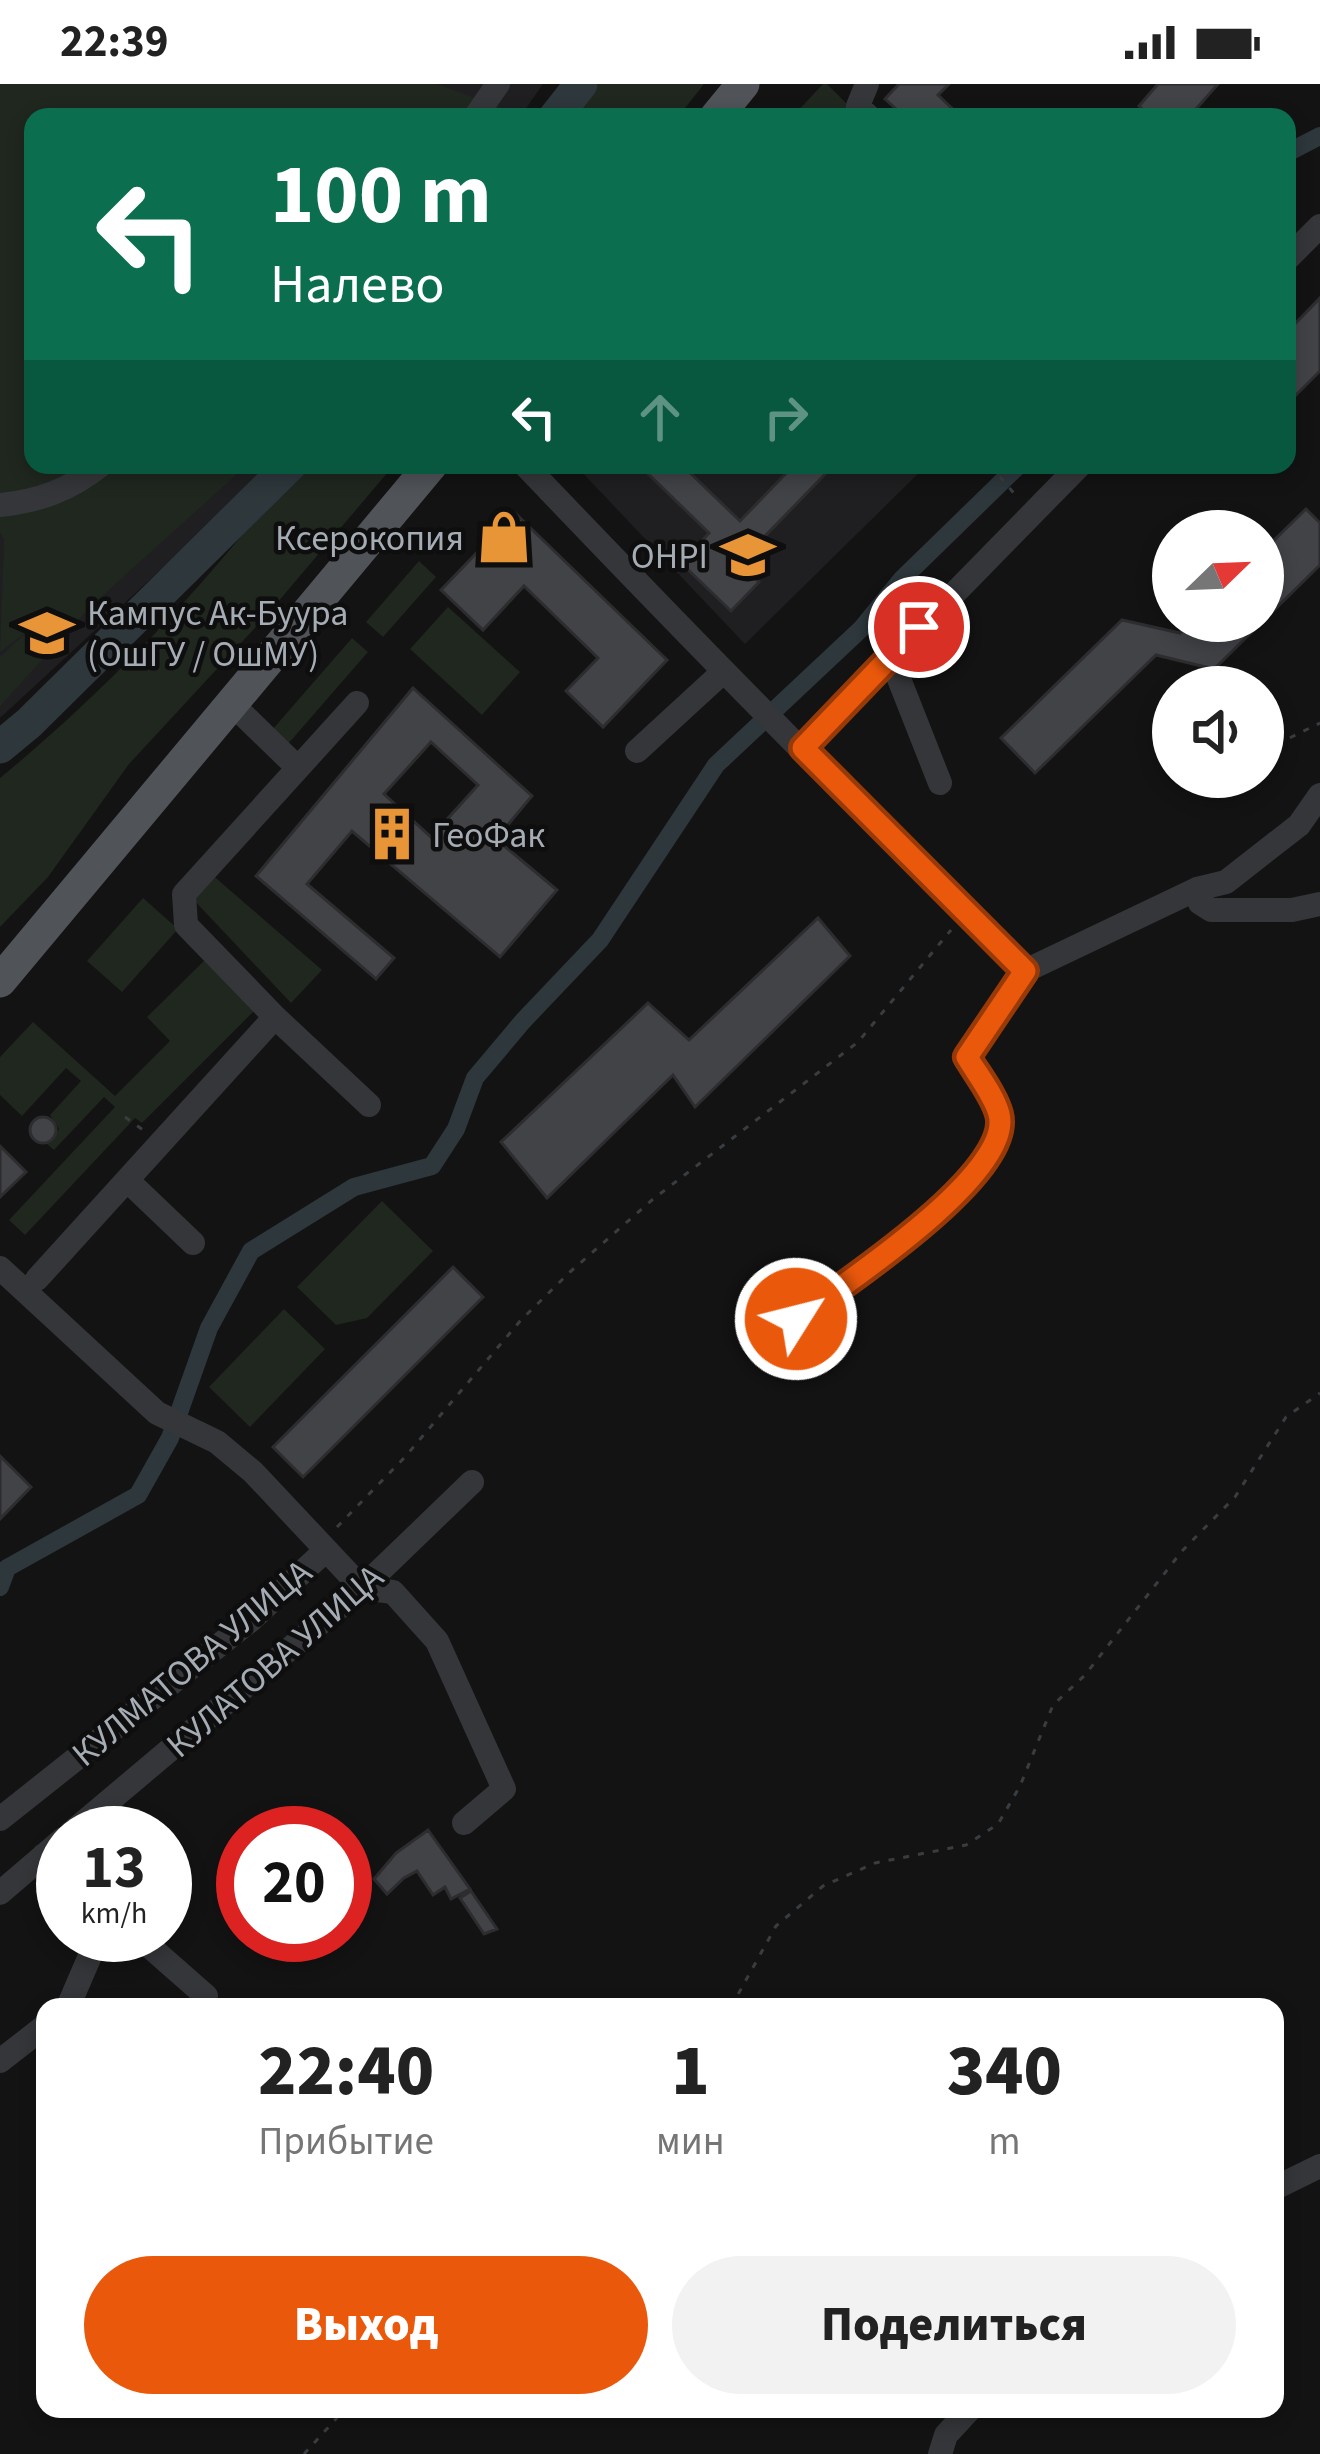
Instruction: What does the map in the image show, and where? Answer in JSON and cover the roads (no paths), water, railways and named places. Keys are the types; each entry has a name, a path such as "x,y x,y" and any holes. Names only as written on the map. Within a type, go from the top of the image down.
{"main road":[{"path":"723,108 743,84"},
{"path":"0,981 424,474"}],"street":[{"path":"1296,250 1320,226"},
{"path":"0,505 41,499 88,474"},
{"path":"534,474 751,702 803,748 1025,971"},
{"path":"803,748 1071,474"},
{"path":"890,656 940,783"},
{"path":"637,752 723,672"},
{"path":"357,703 184,894 186,925 369,1105"},
{"path":"232,704 297,767"},
{"path":"796,1319 967,1187 999,1136 999,1114 967,1057 1025,971 1198,889 1226,882 1299,825 1320,795"},
{"path":"1198,889 1200,903 1211,910 1292,910 1320,904"},
{"path":"37,1279 275,1017"},
{"path":"127,1180 193,1243"},
{"path":"0,1268 165,1418 217,1442 254,1472 362,1588 394,1592 437,1641 504,1789 464,1823"},
{"name":"КУЛАТОВА УЛИЦА","path":"102,1806 362,1588 472,1482"},
{"name":"КУЛМАТОВА УЛИЦА","path":"0,1819 251,1620 326,1550"},
{"path":"0,1893 36,1862"},
{"path":"72,1998 88,1962"},
{"path":"167,1962 206,1996"},
{"path":"0,2061 36,2033"},
{"path":"1284,2184 1320,2166"},
{"path":"940,2454 946,2434 961,2418"}],"waterway":[{"path":"562,108 581,84"},
{"path":"1296,148 1320,136"},
{"path":"0,747 281,474"},
{"path":"0,1587 7,1568 138,1495 170,1438 209,1328 251,1251 354,1187 432,1166 456,1129 475,1078 600,940 716,765 862,628 902,579 1010,474"}],"place":[{"name":"Ксерокопия","path":"504,537"},
{"name":"OHPI","path":"748,555"},
{"name":"Кампус Ак-Буура (ОшГУ / ОшМУ)","path":"47,633"},
{"name":"ГеоФак","path":"392,834"}]}
